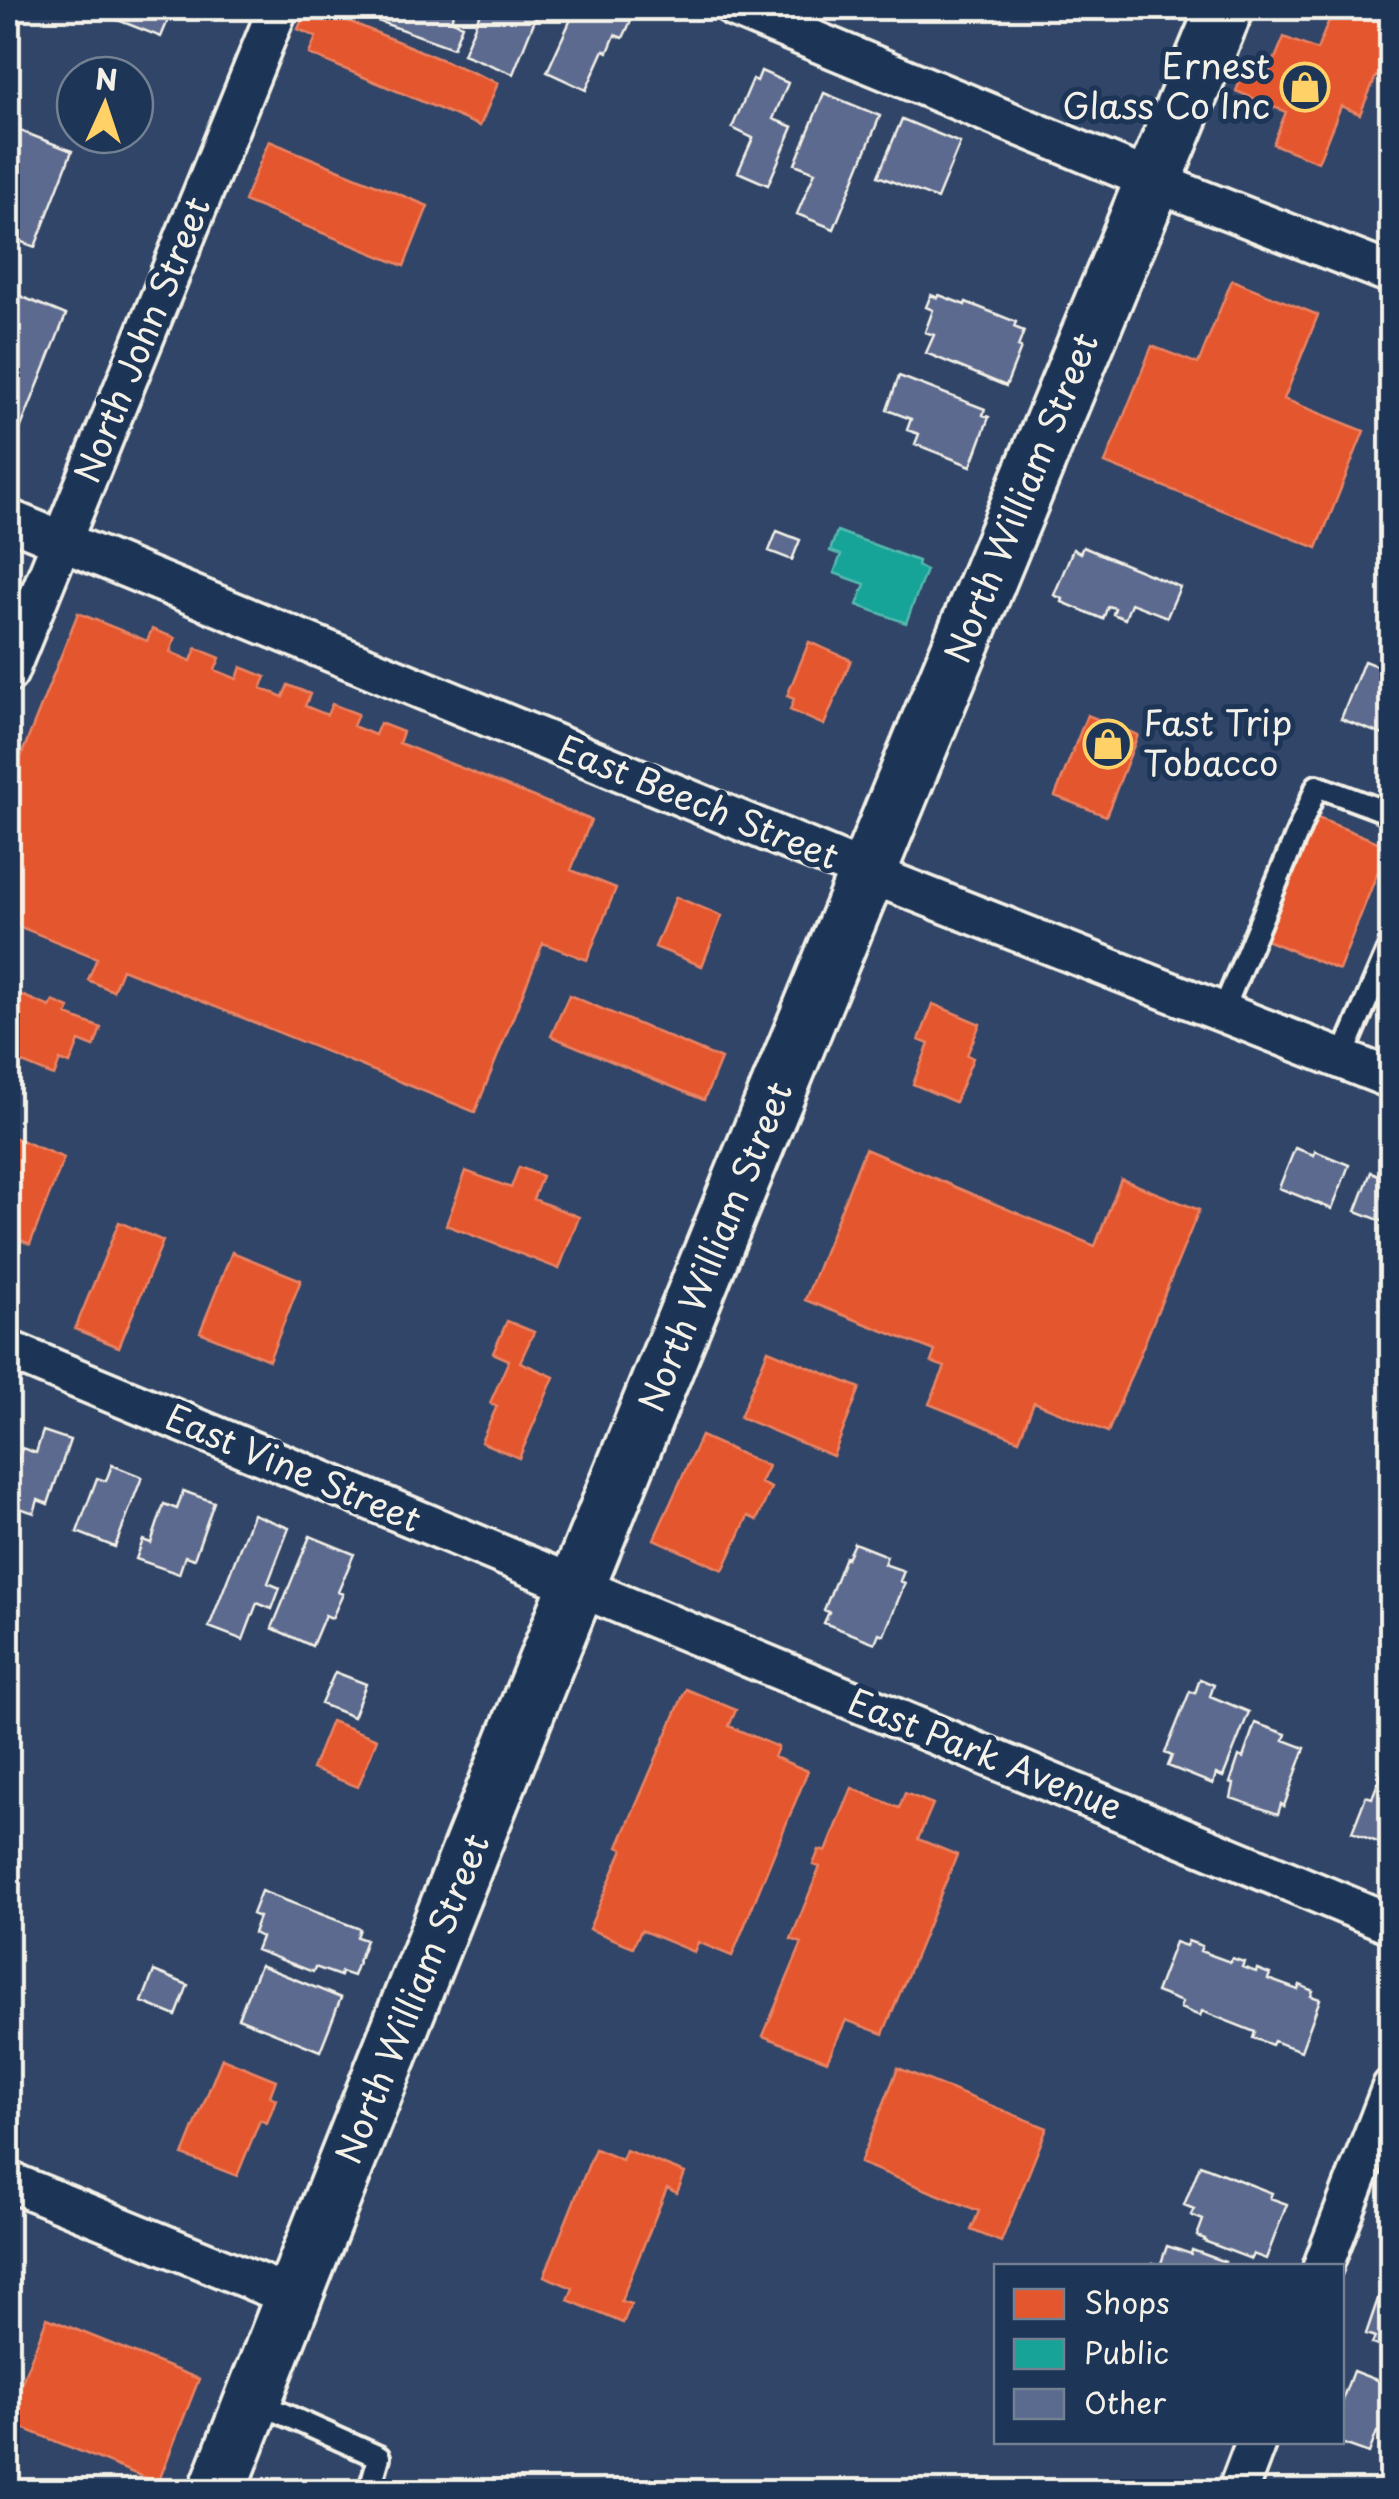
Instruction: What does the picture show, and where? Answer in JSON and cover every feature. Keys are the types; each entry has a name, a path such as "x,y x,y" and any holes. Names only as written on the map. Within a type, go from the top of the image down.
{"main road":[{"name":"North William Street","path":"217,2492 578,1587 1225,8"}],"street":[{"name":"North John Street","path":"8,673 278,8"},
{"path":"735,8 1153,181 1392,274"},
{"name":"East Beech Street","path":"8,519 868,873 1392,1079"},
{"name":"East Vine Street","path":"8,1350 578,1587"},
{"name":"East Park Avenue","path":"578,1587 1392,1924"},
{"path":"1324,2264 1392,2087"},
{"path":"8,2180 294,2297"},
{"path":"1237,2492 1255,2444"}],"lane":[{"path":"1222,1013 1317,786 1392,814"},
{"path":"1342,1058 1392,941"},
{"path":"252,2400 379,2456 368,2492"}],"building: Shops":[{"path":"307,8 317,8 498,83 480,126 309,54 316,37 298,29"},
{"name":"Ernest Glass Co Inc","path":"1334,8 1392,8 1392,82 1376,76 1360,114 1341,106 1318,162 1273,144 1286,112 1236,91 1248,62 1269,73 1284,37 1317,50"},
{"path":"269,141 428,206 404,266 244,201"},
{"path":"1232,280 1318,315 1284,399 1364,431 1317,548 1105,463 1152,346 1198,364"},
{"path":"78,613 147,641 152,629 175,638 170,652 191,661 196,648 220,658 215,670 237,679 241,667 266,677 261,688 283,697 288,685 310,694 305,706 327,715 332,704 358,714 353,726 375,735 380,723 403,732 399,743 591,820 571,870 616,888 587,960 543,943 475,1112 122,969 113,991 88,980 97,958 8,922 8,789"},
{"path":"809,642 851,660 824,725 790,710 794,699 787,696"},
{"path":"1087,715 1138,735 1106,816 1055,796"},
{"path":"1315,817 1388,846 1339,970 1266,940"},
{"path":"676,897 722,916 702,966 655,947"},
{"path":"14,992 50,1007 53,1001 69,1008 67,1015 101,1028 94,1047 79,1041 70,1064 60,1060 54,1076 8,1057 8,1008"},
{"path":"569,995 721,1059 704,1100 551,1036"},
{"path":"933,1004 980,1024 967,1055 973,1058 955,1102 913,1084 929,1044 919,1040"},
{"path":"8,1135 64,1158 30,1244 8,1235"},
{"path":"865,1149 1095,1246 1121,1179 1199,1210 1108,1432 1034,1402 1019,1440 929,1404 945,1367 931,1362 935,1351 805,1300"},
{"path":"519,1167 542,1176 533,1199 579,1217 559,1269 446,1225 466,1171 511,1188"},
{"path":"119,1222 163,1241 119,1347 75,1329"},
{"path":"232,1252 301,1280 269,1360 200,1332"},
{"path":"507,1321 534,1332 520,1362 554,1377 519,1458 481,1442 497,1406 490,1403 509,1360 493,1353"},
{"path":"768,1350 860,1388 833,1456 740,1417"},
{"path":"701,1436 768,1466 760,1483 771,1488 757,1520 748,1516 723,1570 654,1539"},
{"path":"686,1689 736,1710 729,1726 778,1747 774,1757 808,1771 732,1956 698,1942 694,1952 641,1930 633,1947 589,1929 623,1849 618,1847"},
{"path":"331,1721 377,1739 358,1787 312,1769"},
{"path":"852,1788 899,1808 905,1793 933,1804 918,1839 957,1855 883,2034 846,2020 827,2061 763,2036 802,1943 791,1939 820,1867 813,1865 819,1850 826,1852"},
{"path":"222,2058 276,2080 270,2096 276,2099 267,2123 260,2120 237,2176 183,2155"},
{"path":"898,2068 1047,2128 1001,2242 971,2230 979,2211 860,2163"},
{"path":"595,2149 622,2160 626,2150 685,2173 677,2193 667,2188 621,2301 631,2304 623,2323 568,2300 573,2288 544,2276"},
{"path":"47,2318 199,2379 158,2483 8,2422"}],"building: Public":[{"path":"837,531 918,561 917,566 926,570 906,623 857,605 865,584 834,573 841,555 830,551"}],"building: Other":[{"path":"87,8 173,8 161,37"},
{"path":"371,8 444,8 454,11 451,20 462,25 453,48 375,20 379,10"},
{"path":"482,8 528,8 538,12 513,74 463,54"},
{"path":"576,8 637,8 623,38 615,35 608,52 604,50 586,90 547,72"},
{"path":"761,71 788,83 773,119 793,127 768,185 738,172 753,138 732,128 753,79 757,81"},
{"path":"824,93 880,116 834,229 797,214 815,172 795,164"},
{"path":"902,119 960,143 937,199 878,176"},
{"path":"8,126 55,144 55,155 70,155 35,247 8,237"},
{"path":"8,291 66,315 9,457 8,456"},
{"path":"931,295 965,305 966,302 1016,322 1014,327 1024,331 1006,386 926,353 934,335 925,332 933,310 926,307"},
{"path":"899,376 985,409 983,415 989,417 971,466 915,444 919,434 907,430 911,419 887,410"},
{"path":"777,531 800,540 792,560 769,551"},
{"path":"1083,547 1180,587 1167,617 1131,603 1125,619 1113,614 1115,608 1108,606 1103,619 1062,602 1054,595 1073,549 1080,553"},
{"path":"1364,661 1392,672 1392,723 1386,736 1341,719"},
{"path":"1295,1148 1314,1155 1315,1151 1349,1165 1332,1209 1279,1188"},
{"path":"1390,1168 1392,1225 1356,1211 1371,1172 1386,1178"},
{"path":"43,1431 70,1440 48,1504 38,1500 34,1513 8,1504 8,1491 22,1448 36,1453"},
{"path":"112,1465 142,1477 115,1547 77,1532 97,1478 106,1481"},
{"path":"183,1491 214,1502 194,1559 185,1556 179,1574 136,1559 143,1540 151,1543 164,1504 177,1509"},
{"path":"253,1514 289,1528 268,1583 280,1588 272,1609 257,1603 243,1640 209,1627"},
{"path":"310,1536 354,1554 338,1592 343,1594 332,1618 325,1615 312,1646 272,1628"},
{"path":"854,1543 887,1556 884,1564 904,1571 900,1581 905,1583 884,1635 879,1633 875,1643 824,1623 829,1612 824,1610"},
{"path":"335,1672 366,1684 353,1717 321,1704"},
{"path":"1200,1679 1214,1685 1210,1696 1249,1712 1223,1777 1216,1774 1213,1784 1168,1766 1172,1756 1165,1753 1190,1691 1195,1693"},
{"path":"1255,1723 1286,1734 1284,1740 1305,1748 1278,1814 1231,1798 1234,1784 1230,1783"},
{"path":"1385,1765 1392,1767 1392,1848 1352,1832 1366,1796 1372,1798"},
{"path":"261,1891 360,1929 357,1937 366,1940 353,1976 315,1967 313,1972 256,1950 261,1937 253,1933 259,1917 252,1914"},
{"path":"1188,1941 1202,1946 1200,1951 1230,1962 1232,1958 1244,1962 1242,1967 1270,1974 1268,1979 1313,1991 1311,1996 1320,1999 1301,2051 1253,2038 1255,2032 1202,2011 1200,2016 1180,2008 1182,2002 1156,1992 1175,1942 1186,1946"},
{"path":"260,1965 341,1998 320,2051 238,2018"},
{"path":"154,1971 188,1985 176,2016 142,2002"},
{"path":"1200,2165 1272,2193 1270,2198 1287,2204 1266,2259 1253,2254 1251,2259 1197,2236 1203,2220 1191,2215 1194,2209 1184,2205"},
{"path":"1167,2246 1224,2264 1161,2264"},
{"path":"1391,2289 1392,2351 1372,2344 1375,2337 1366,2334 1380,2293 1389,2295"},
{"path":"1353,2371 1392,2386 1386,2403 1392,2406 1392,2437 1377,2432 1369,2453 1344,2444 1344,2395"}],"place":[{"name":"Ernest Glass Co Inc","path":"1305,87"},
{"name":"Fast Trip Tobacco","path":"1108,744"}]}
